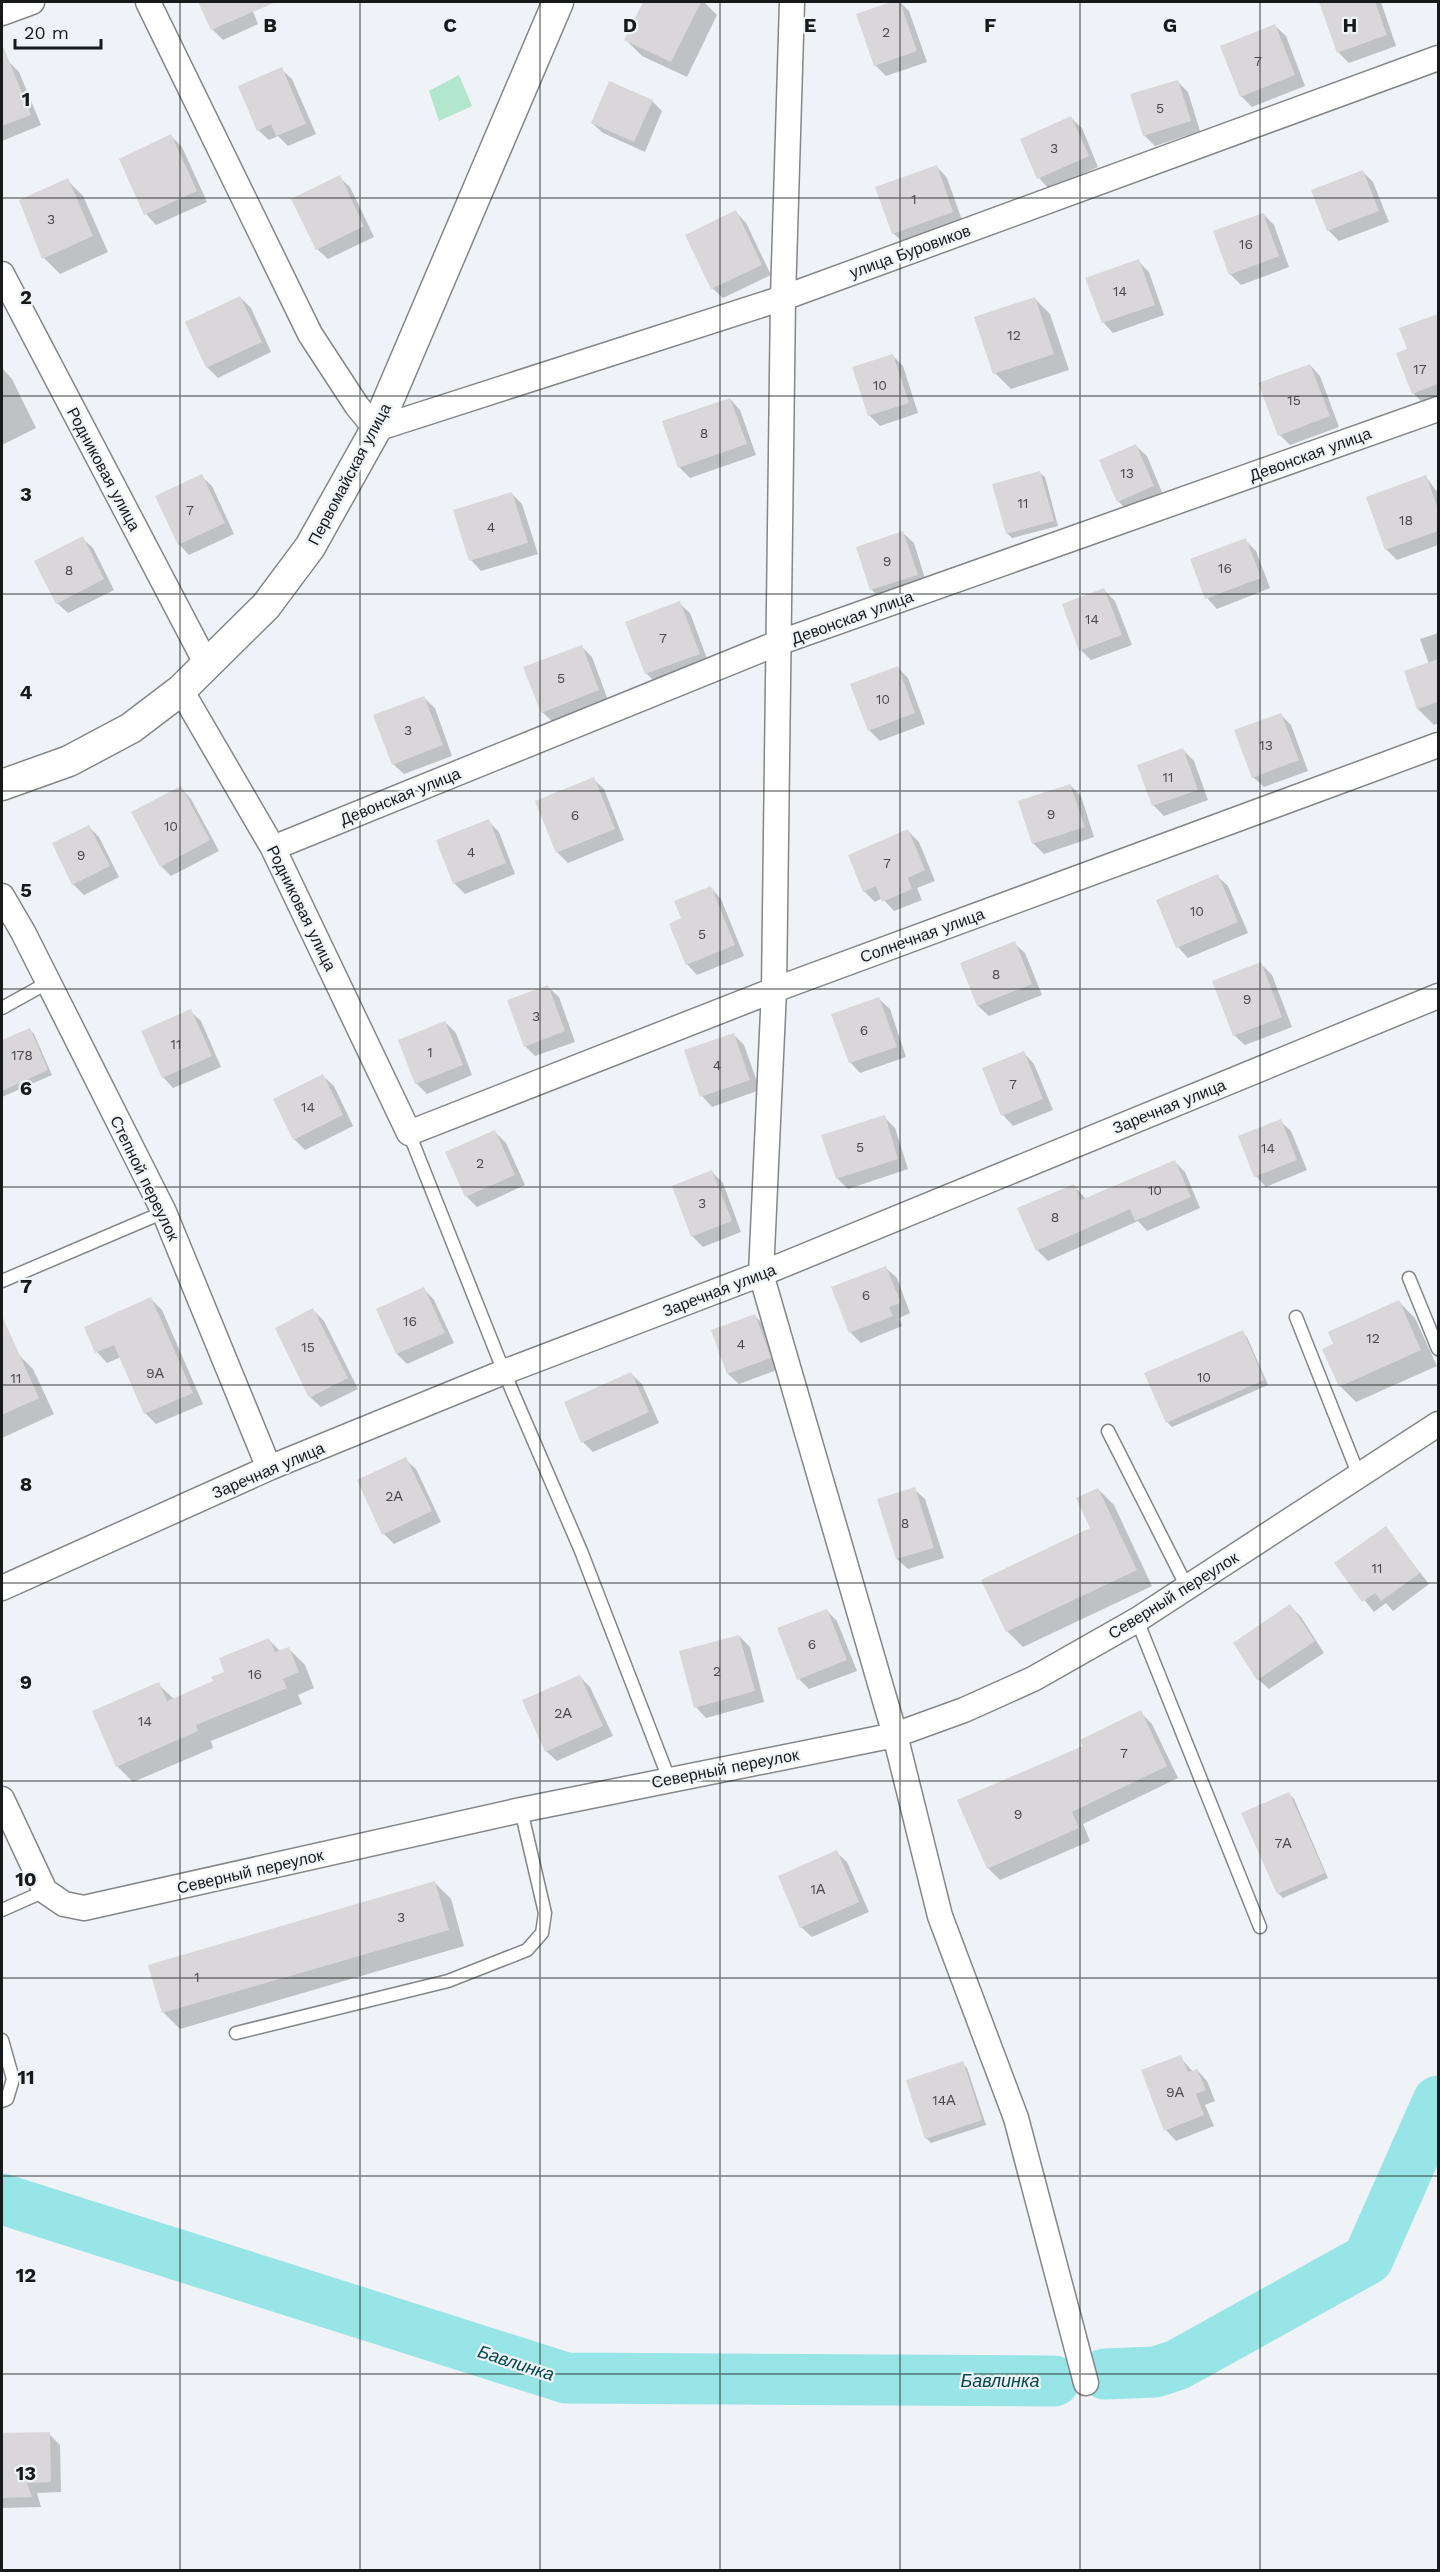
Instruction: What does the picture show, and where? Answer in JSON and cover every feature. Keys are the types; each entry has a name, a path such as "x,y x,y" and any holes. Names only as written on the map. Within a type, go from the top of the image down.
{"street":[{"path":"2,13 32,2"},
{"path":"148,2 310,334 357,406 376,429"},
{"name":"Первомайская улица","path":"2,784 69,761 131,728 181,690 266,606 310,548 376,429 558,2"},
{"path":"792,2 783,298 774,990 761,1275 895,1735 940,1916 1016,2118 1086,2383"},
{"name":"улица Буровиков","path":"376,429 783,298 1438,58"},
{"name":"Родниковая улица","path":"2,274 207,665"},
{"name":"Девонская улица","path":"273,848 778,643 1438,408"},
{"name":"Родниковая улица","path":"181,690 273,848 409,1133"},
{"name":"Солнечная улица","path":"409,1133 774,990 1438,745"},
{"name":"Степной переулок","path":"2,896 23,932 165,1212 269,1468"},
{"name":"Заречная улица","path":"2,1588 269,1468 504,1372 761,1275 1438,996"},
{"name":"Северный переулок","path":"45,1891 63,1904 84,1908 521,1810 895,1735 963,1710 1033,1679 1137,1620 1438,1424"},
{"path":"2,1798 45,1891"}],"lane":[{"path":"2,1008 47,983"},
{"path":"409,1133 504,1372 581,1551 669,1779"},
{"path":"2,1281 165,1212"},
{"path":"1409,1278 1438,1349"},
{"path":"1296,1317 1359,1476"},
{"path":"1108,1431 1186,1587"},
{"path":"1137,1620 1260,1927"},
{"path":"236,2033 448,1981 526,1950 542,1933 545,1913 521,1810"},
{"path":"2,1910 45,1891"},
{"path":"2,2040 13,2079 8,2099 2,2101"}],"green space":[{"path":"459,75 472,106 439,121 429,91"}],"building":[{"path":"198,2 276,2 211,30"},
{"path":"643,2 701,2 671,62 624,40"},
{"path":"891,2 900,2 917,51 874,66 856,14"},
{"path":"1319,2 1375,2 1387,35 1337,53"},
{"path":"1275,24 1295,75 1240,97 1220,46"},
{"path":"2,44 31,115 2,126"},
{"path":"282,67 306,124 276,136 271,124 257,131 238,86"},
{"path":"1178,80 1191,121 1143,136 1130,94"},
{"path":"609,81 653,100 634,142 591,123"},
{"path":"1071,116 1089,156 1037,179 1020,139"},
{"path":"171,134 197,191 144,215 119,159"},
{"path":"937,165 953,212 892,234 875,187"},
{"path":"1363,170 1379,211 1327,231 1311,190"},
{"path":"340,175 364,226 316,250 291,199"},
{"path":"68,178 93,236 42,259 19,200"},
{"path":"736,210 762,265 711,289 685,235"},
{"path":"1263,213 1279,256 1229,275 1213,231"},
{"path":"1139,259 1155,305 1102,323 1085,278"},
{"path":"240,296 262,342 206,368 185,322"},
{"path":"1035,297 1054,354 993,374 974,317"},
{"path":"1438,314 1438,384 1412,394 1396,353 1407,349 1399,328"},
{"path":"893,354 909,403 868,416 852,367"},
{"path":"1310,364 1330,416 1278,436 1258,383"},
{"path":"730,398 747,444 678,468 662,421"},
{"path":"1136,444 1154,486 1117,502 1099,460"},
{"path":"1040,471 1054,521 1006,534 992,484"},
{"path":"202,474 225,523 178,545 155,496"},
{"path":"1426,475 1438,509 1438,531 1385,550 1366,497"},
{"path":"512,492 528,543 469,561 453,510"},
{"path":"903,531 918,575 870,590 856,547"},
{"path":"83,536 104,579 56,604 34,561"},
{"path":"1246,538 1261,578 1205,599 1190,559"},
{"path":"1104,588 1122,635 1079,651 1062,604"},
{"path":"680,601 700,654 645,674 625,622"},
{"path":"582,645 599,690 541,713 523,667"},
{"path":"1438,659 1438,702 1417,709 1404,671"},
{"path":"898,666 915,713 868,731 850,684"},
{"path":"424,696 443,745 392,765 373,715"},
{"path":"1281,713 1299,760 1252,778 1234,730"},
{"path":"1183,748 1198,790 1152,806 1137,765"},
{"path":"594,777 615,829 556,853 535,801"},
{"path":"1070,784 1085,827 1032,844 1018,801"},
{"path":"181,786 210,840 160,867 131,812"},
{"path":"489,819 506,863 453,884 436,840"},
{"path":"89,825 110,866 72,885 52,843"},
{"path":"908,829 925,870 908,878 912,889 882,902 876,886 863,892 848,855"},
{"path":"1218,874 1238,922 1176,948 1156,900"},
{"path":"711,886 735,945 686,965 669,924 681,918 674,901"},
{"path":"1015,941 1032,984 977,1006 960,963"},
{"path":"1261,962 1282,1017 1233,1036 1212,981"},
{"path":"548,985 565,1031 524,1047 507,1000"},
{"path":"879,997 897,1047 849,1063 831,1014"},
{"path":"191,1009 212,1056 162,1078 141,1031"},
{"path":"445,1021 463,1065 415,1084 398,1040"},
{"path":"30,1028 48,1070 2,1091 2,1040"},
{"path":"734,1033 750,1080 700,1097 684,1050"},
{"path":"1024,1051 1043,1099 1001,1116 982,1068"},
{"path":"323,1074 343,1115 293,1140 273,1099"},
{"path":"885,1115 898,1159 836,1179 821,1135"},
{"path":"1281,1119 1297,1160 1254,1177 1238,1136"},
{"path":"495,1130 515,1175 465,1197 445,1152"},
{"path":"1175,1160 1191,1197 1135,1221 1130,1209 1036,1251 1017,1208 1074,1184 1081,1200"},
{"path":"712,1170 732,1221 691,1237 672,1186"},
{"path":"886,1266 901,1303 889,1307 893,1316 849,1333 831,1287"},
{"path":"424,1287 445,1333 396,1354 376,1309"},
{"path":"151,1297 193,1393 144,1414 114,1345 95,1353 84,1327"},
{"path":"1399,1300 1421,1350 1339,1387 1322,1349 1333,1344 1328,1332"},
{"path":"313,1308 348,1378 309,1398 275,1328"},
{"path":"755,1314 771,1358 727,1374 711,1330"},
{"path":"2,1316 39,1398 2,1415"},
{"path":"1243,1330 1264,1380 1166,1423 1144,1373"},
{"path":"631,1372 649,1412 581,1443 564,1402"},
{"path":"406,1457 432,1511 382,1535 357,1480"},
{"path":"915,1487 934,1548 896,1559 877,1499"},
{"path":"1098,1488 1137,1570 1006,1632 981,1580 1090,1528 1076,1498"},
{"path":"1386,1526 1420,1573 1381,1601 1375,1593 1362,1602 1334,1563"},
{"path":"1290,1604 1315,1641 1257,1680 1233,1643"},
{"path":"827,1609 847,1660 797,1680 777,1628"},
{"path":"739,1635 755,1691 694,1708 679,1651"},
{"path":"269,1638 275,1652 289,1647 299,1672 283,1679 287,1688 196,1725 198,1731 116,1767 92,1711 159,1682 167,1701 213,1681 211,1677 224,1672 219,1658"},
{"path":"580,1675 603,1726 545,1752 522,1700"},
{"path":"1141,1710 1167,1766 1072,1812 1079,1828 987,1869 957,1800 1083,1746 1080,1740"},
{"path":"1289,1792 1325,1873 1277,1894 1241,1813"},
{"path":"837,1850 859,1902 800,1928 778,1876"},
{"path":"435,1881 449,1930 162,2013 148,1965"},
{"path":"1181,2055 1188,2072 1197,2069 1206,2090 1196,2094 1204,2115 1164,2131 1141,2070"},
{"path":"963,2061 982,2120 925,2139 906,2080"},
{"path":"50,2432 51,2482 27,2483 32,2497 2,2498 2,2433"}],"waterway":[{"name":"Бавлинка","path":"1105,2374 1155,2372 1177,2365 1368,2259 1438,2101"},
{"name":"Бавлинка","path":"2,2199 566,2378 1054,2381"}]}
